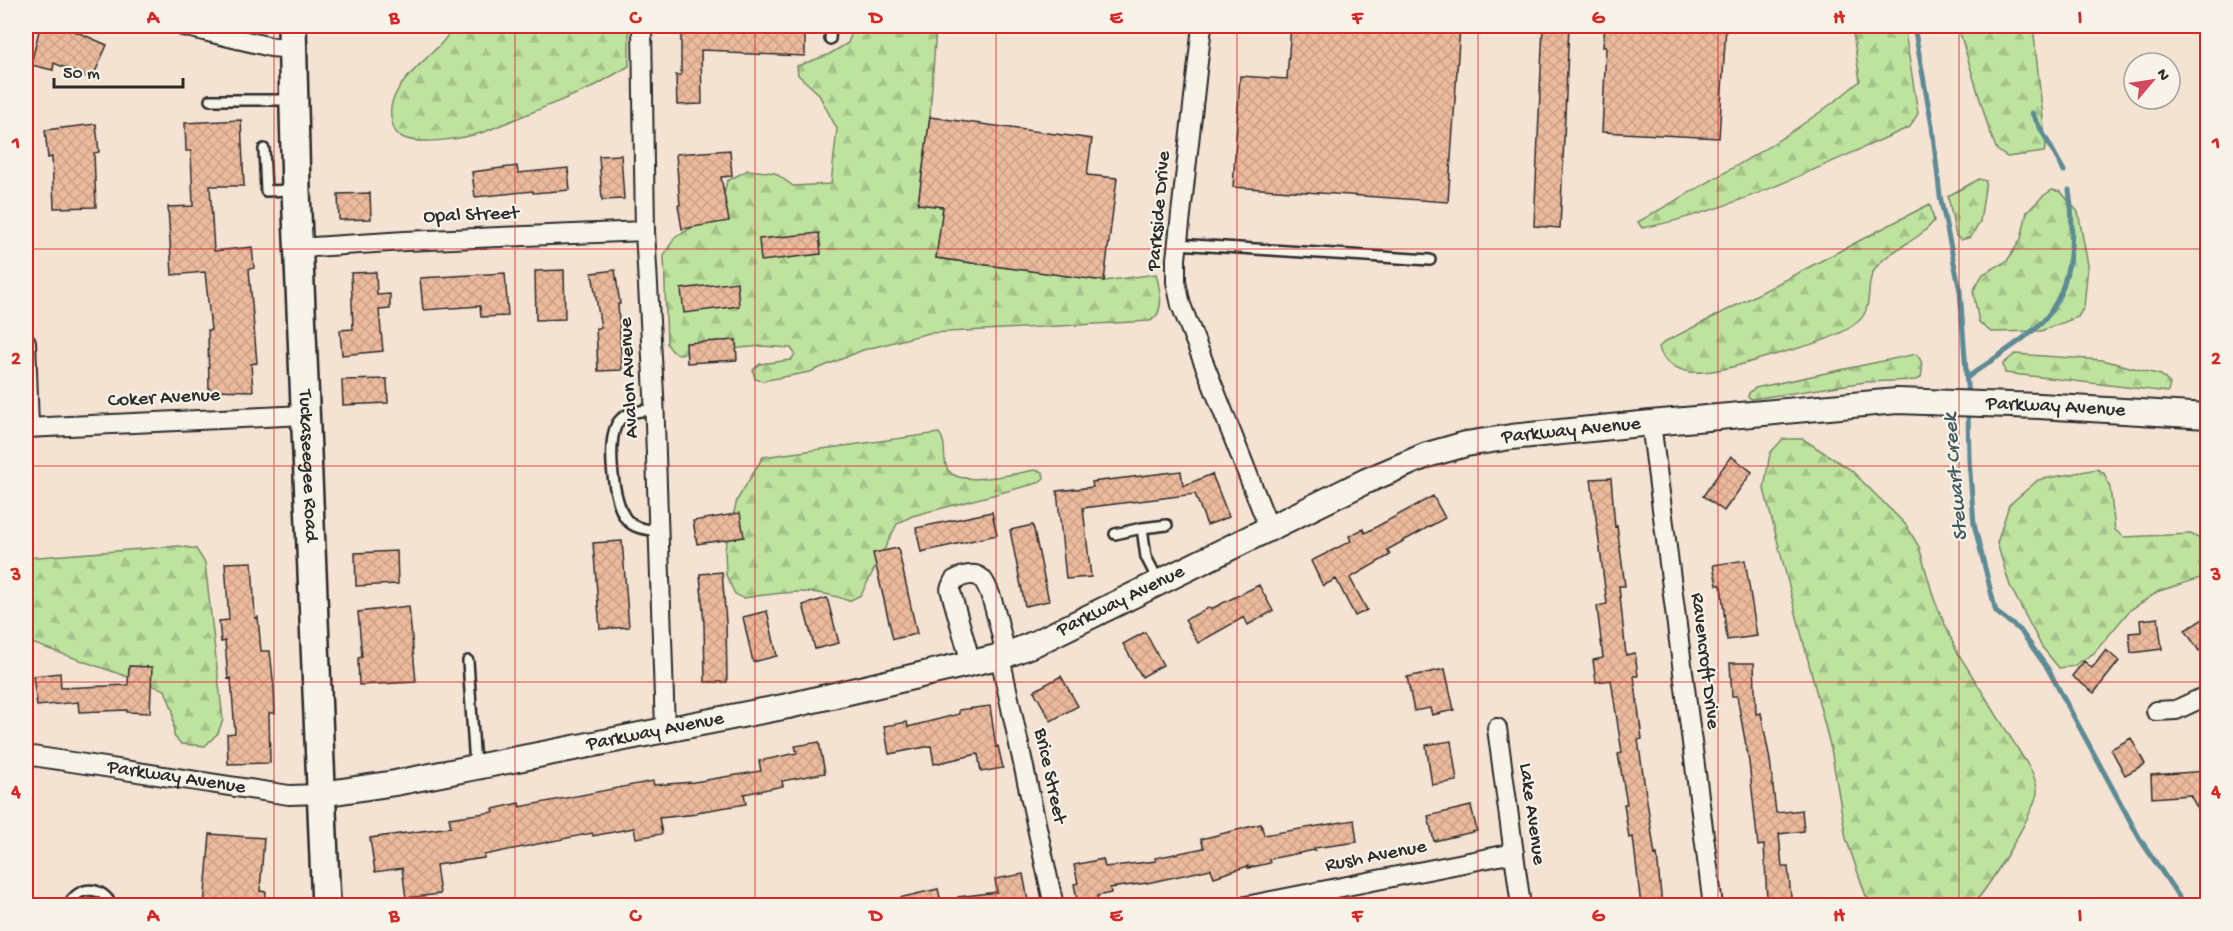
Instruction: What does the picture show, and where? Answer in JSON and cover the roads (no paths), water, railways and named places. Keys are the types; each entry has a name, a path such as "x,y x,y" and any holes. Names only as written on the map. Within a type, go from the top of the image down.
{"main road":[{"name":"Tuckaseegee Road","path":"293,37 298,248 326,906"}],"street":[{"path":"183,26 271,47 293,37"},
{"name":"Avalon Avenue","path":"642,26 645,231 666,729"},
{"name":"Parkside Drive","path":"1202,26 1177,244 1176,282 1181,305 1269,528"},
{"name":"Opal Street","path":"298,248 645,231"},
{"path":"26,342 27,428"},
{"name":"Parkway Avenue","path":"26,755 289,795 322,794 395,783 788,706 1003,656 1036,643 1369,479 1427,455 1466,444 1511,437 1897,401 2039,406 2208,416"},
{"name":"Coker Avenue","path":"27,428 305,415"},
{"name":"Ravencroft Drive","path":"1651,423 1713,906"},
{"name":"Brice Street","path":"971,663 950,589 954,580 966,575 980,577 990,594 1054,906"},
{"path":"2156,711 2176,710 2208,695"},
{"name":"Lake Avenue","path":"1497,728 1521,906"},
{"name":"Rush Avenue","path":"1246,906 1514,853"}],"lane":[{"path":"830,39 831,26"},
{"path":"210,100 294,99"},
{"path":"264,149 266,191 296,190"},
{"path":"1177,244 1430,260"},
{"path":"654,409 628,414 619,421 614,430 612,458 614,484 622,514 629,523 638,528 657,531"},
{"path":"1115,534 1167,525"},
{"path":"1142,528 1146,557 1159,582"},
{"path":"468,661 475,767"},
{"path":"68,906 72,897 79,892 94,890 107,897 112,906"}],"waterway":[{"name":"Stewart Creek","path":"1914,26 1932,126 1940,196 1960,291 1968,398"},
{"path":"2032,113 2064,171"},
{"path":"1968,377 2036,328 2048,315 2057,300 2069,264 2072,226 2069,190"},
{"name":"Stewart Creek","path":"1968,410 1974,524 1996,612 2020,630 2048,669 2140,839 2185,906"}]}
